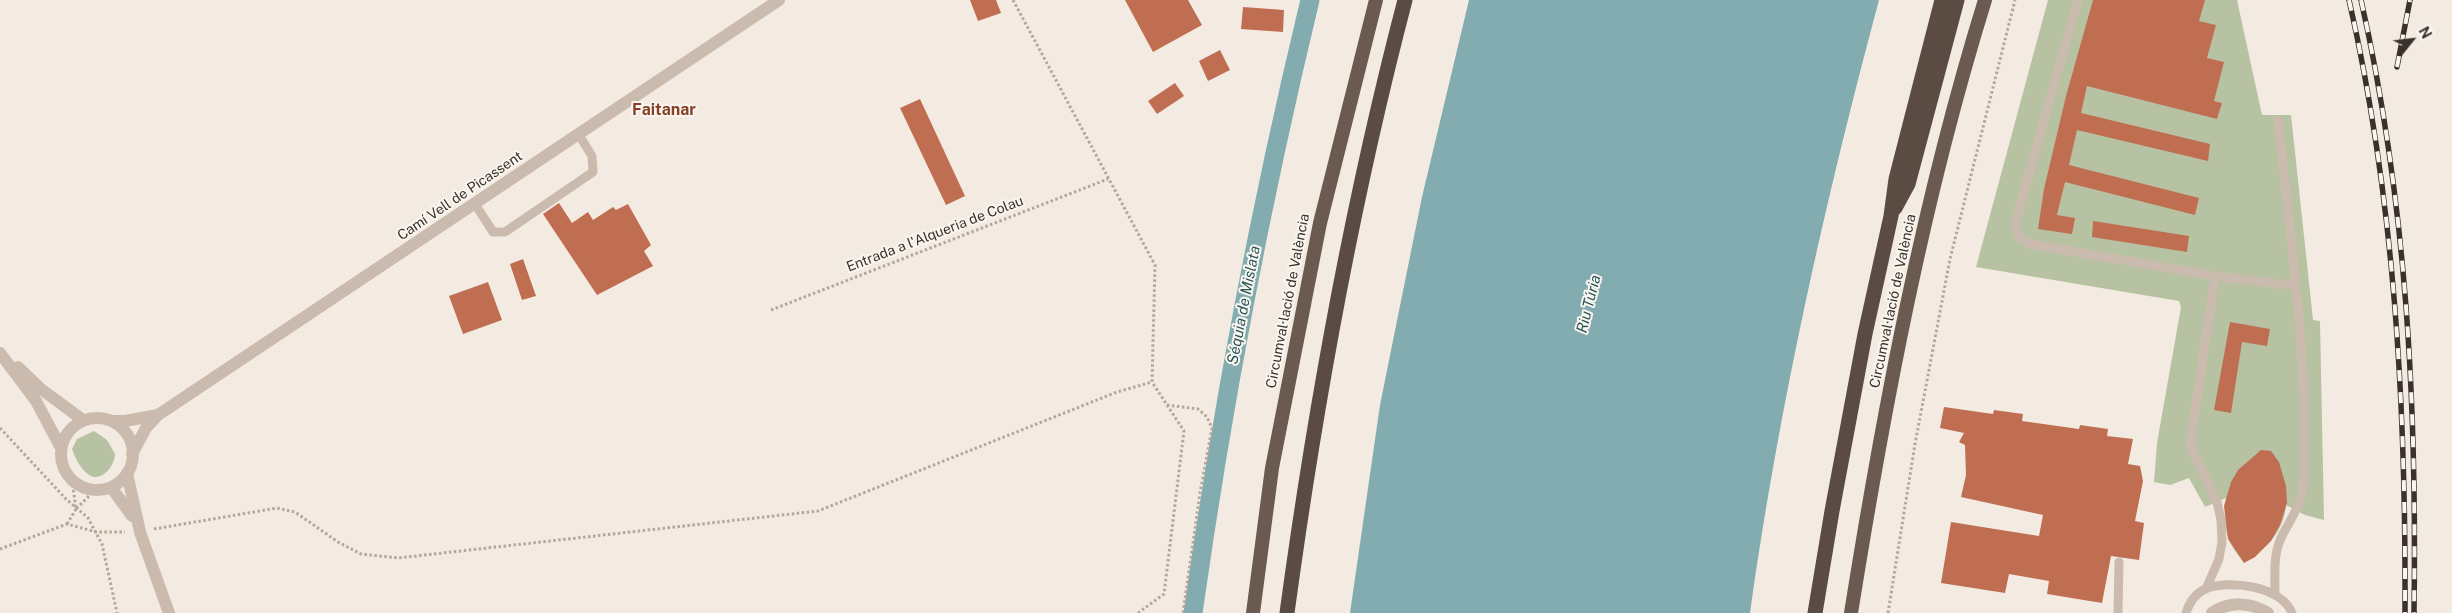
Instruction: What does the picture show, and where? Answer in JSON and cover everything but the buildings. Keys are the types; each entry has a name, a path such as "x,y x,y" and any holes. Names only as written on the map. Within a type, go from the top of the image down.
{"highway":[{"name":"Circumval·lació de València","path":"1253,613 1272,468 1320,224 1376,0"},
{"path":"1287,613 1307,465 1351,229 1404,0"},
{"name":"Circumval·lació de València","path":"1816,613 1832,511 1863,344 1891,216 1896,179 1942,0"},
{"path":"1891,216 1908,184 1957,0"},
{"name":"Circumval·lació de València","path":"1851,613 1900,335 1933,192 1985,0"}],"street":[{"name":"Camí Vell de Picassent","path":"132,454 146,428 158,415 779,0"},
{"path":"0,351 41,389 84,420"},
{"path":"0,351 36,401 61,448 65,471 72,480 82,486 95,490 110,487 120,481 127,473 132,454 126,434 110,421 92,418 84,420 73,427 65,436 61,448"},
{"name":"Camí Vell de Picassent","path":"110,421 125,421 158,415"},
{"path":"127,473 140,532"},
{"path":"110,487 130,512 140,532 169,613"},
{"path":"2212,613 2231,605 2246,604 2260,608 2268,613"}],"lane":[{"path":"2078,0 2016,223 2018,236 2030,244 2215,276 2296,286"},
{"path":"2275,594 2275,564 2280,540 2296,510 2303,489 2303,387 2296,286 2278,120"},
{"path":"475,204 493,232 505,232 593,172 592,156 579,135"},
{"path":"2206,589 2219,559 2222,542 2221,520 2217,502 2190,445 2215,276"},
{"path":"2118,613 2119,562"},
{"path":"2186,613 2188,605 2197,594 2206,589 2222,585 2260,589 2275,594 2283,600 2292,613"}],"path":[{"path":"1013,0 1155,265 1152,382 1184,431 1164,594 1138,613"},
{"path":"1888,613 1915,444 1950,259 2015,0"},
{"name":"Entrada a l'Alqueria de Colau","path":"771,310 1108,179"},
{"path":"0,549 67,524 96,532 140,532 277,508 295,512 338,542 361,554 398,558 818,510 1117,392 1152,382"},
{"path":"1166,405 1198,409 1207,418 1212,428 1200,493 1184,613"},
{"path":"0,428 76,509 88,518 102,544 117,613"},
{"path":"72,480 76,509"},
{"path":"67,524 76,509 95,490"}],"green space":[{"path":"2048,0 2237,0 2262,115 2291,115 2313,320 2320,321 2324,520 2305,515 2286,505 2285,515 2278,531 2260,551 2244,562 2233,547 2227,533 2225,525 2226,498 2205,507 2189,478 2170,485 2154,482 2157,443 2181,307 2179,301 1976,267"},
{"path":"94,431 107,440 115,454 113,463 108,471 95,477 88,474 82,468 72,449 77,439"}],"water":[{"name":"Riu Túria","path":"1469,0 1879,0 1840,151 1805,304 1775,458 1750,613 1350,613 1380,405 1422,197"}],"waterway":[{"name":"Séquia de Mislata","path":"1193,613 1204,536 1244,305 1275,152 1310,0"},
{"path":"1199,613 1210,536 1250,305 1298,76 1316,0"}],"railway":[{"path":"2349,0 2365,76 2377,152 2395,305 2403,459 2405,613"},
{"path":"2361,0 2377,76 2389,153 2406,305 2411,381 2414,613"},
{"path":"2397,67 2410,0"}],"district":[{"name":"Faitanar","path":"664,110"}]}
